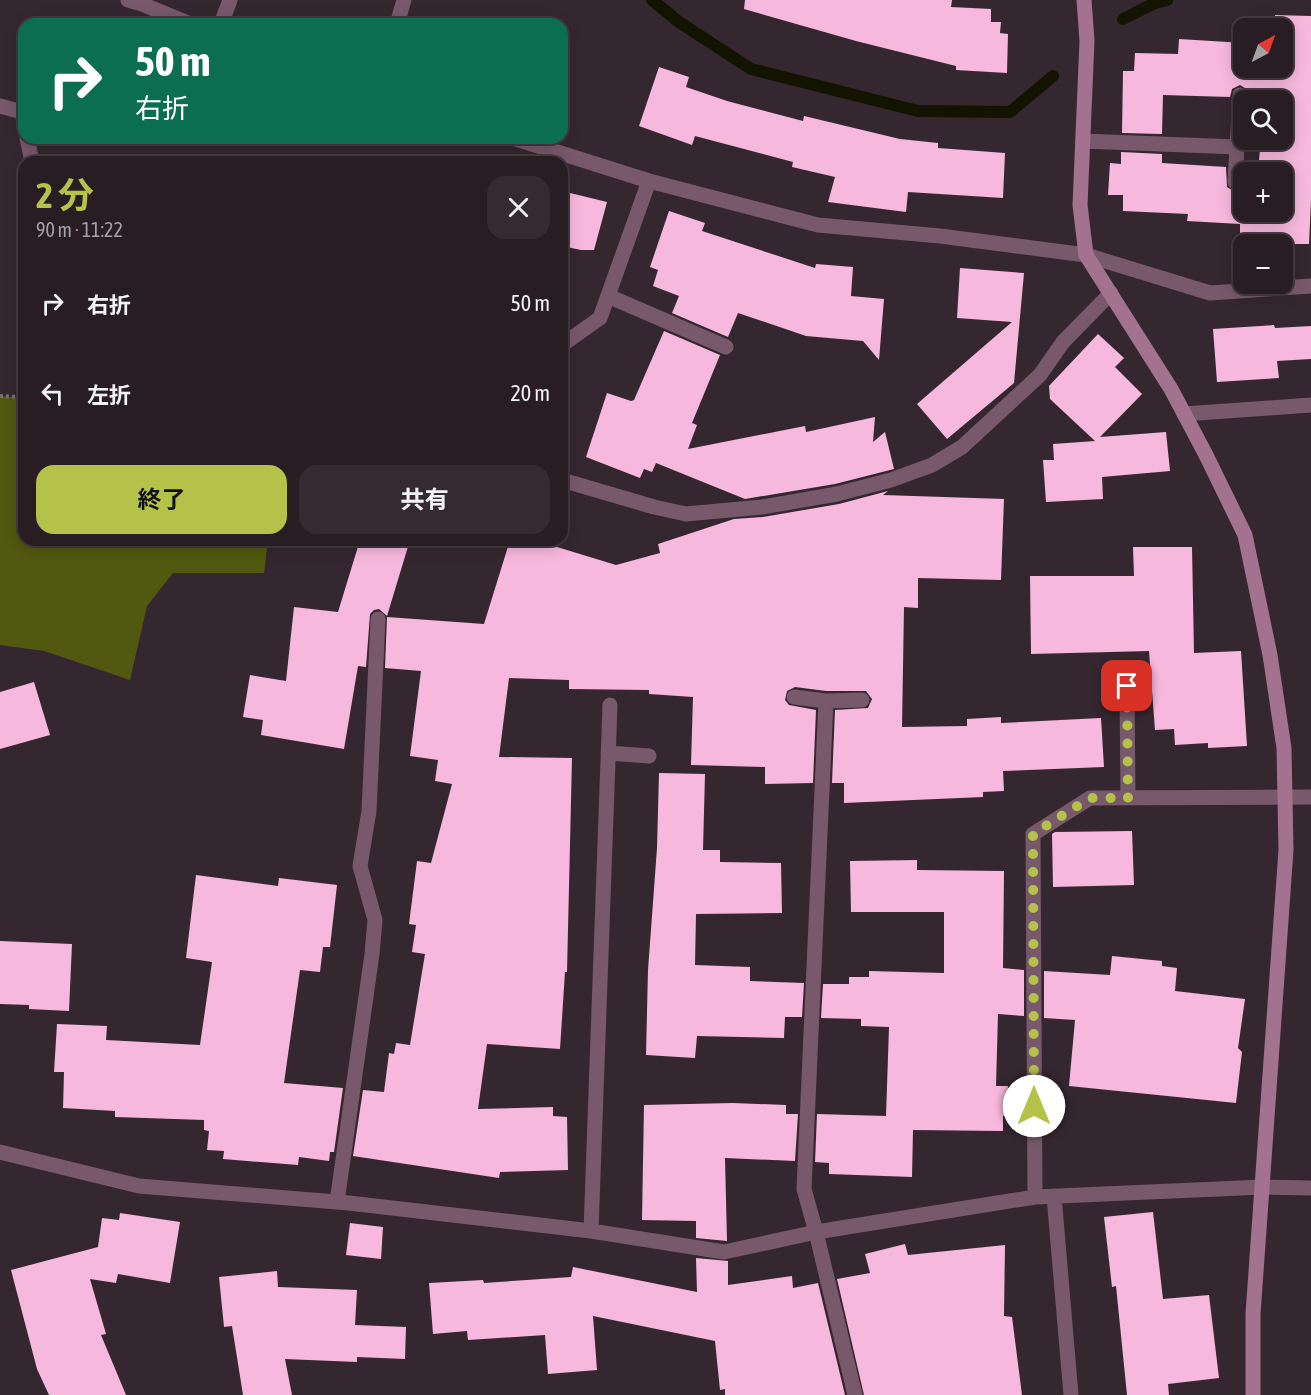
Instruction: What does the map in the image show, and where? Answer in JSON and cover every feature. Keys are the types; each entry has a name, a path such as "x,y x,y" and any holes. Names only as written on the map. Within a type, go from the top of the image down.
{"street":[{"path":"128,0 176,18"},
{"path":"223,18 230,0"},
{"path":"399,18 404,0"},
{"path":"1084,0 1087,41 1080,206 1086,255 1171,389 1245,535 1270,655 1284,748 1286,850 1253,1314 1253,1395"},
{"path":"0,106 18,111"},
{"path":"1083,141 1233,147"},
{"path":"532,144 649,181 818,225 940,236 1086,255 1210,293 1311,286"},
{"path":"568,341 600,318 649,181"},
{"path":"568,482 686,514 762,507 837,494 891,480 932,465 962,447 1040,375 1063,342 1111,293"},
{"path":"608,296 726,347"},
{"path":"1184,414 1311,405"},
{"path":"337,1202 375,920 360,866 369,811 378,619"},
{"path":"1127,686 1128,798"},
{"path":"794,697 826,701 862,700"},
{"path":"826,701 804,1189 855,1395"},
{"path":"591,1232 610,705"},
{"path":"608,753 649,756"},
{"path":"1035,1197 1033,834 1090,798 1311,797"},
{"path":"0,1152 139,1186 337,1202 591,1232 724,1252 816,1232 1035,1197 1263,1187 1311,1188"},
{"path":"1054,1196 1071,1395"}],"path":[{"path":"0,396 18,397"}],"green space":[{"path":"0,396 18,398 18,546 267,546 264,573 173,573 147,606 130,680 44,651 0,645"}],"building":[{"path":"745,0 952,0 951,7 991,9 991,22 1001,22 1000,33 1008,34 1007,73 956,70 956,66 856,41 744,9"},
{"path":"1275,15 1311,16 1309,244 1293,244 1293,234 1240,234 1240,224 1187,221 1188,214 1123,211 1123,195 1108,195 1110,163 1121,164 1121,152 1162,154 1162,163 1226,167 1227,187 1233,191 1233,222 1293,222 1293,162 1259,162 1260,150 1293,150 1293,90 1248,90 1240,85 1232,89 1230,97 1163,95 1162,134 1122,133 1123,71 1134,71 1135,53 1178,54 1179,39 1233,42 1233,78 1293,78 1293,18 1275,18"},
{"path":"659,67 689,77 686,87 727,101 803,121 804,116 900,139 938,143 938,148 1005,153 1003,198 908,192 906,212 828,202 835,177 792,167 793,162 695,136 692,145 639,126"},
{"path":"568,192 607,202 594,250 568,247"},
{"path":"669,211 705,223 702,231 815,268 816,264 853,267 851,296 884,299 879,360 863,341 806,336 738,313 728,337 672,313 679,296 653,286 658,270 650,267"},
{"path":"960,268 1024,273 1014,383 947,439 917,404 1012,322 957,318"},
{"path":"1274,325 1275,328 1311,326 1311,359 1277,361 1279,378 1217,382 1213,329"},
{"path":"664,331 720,355 692,423 697,425 688,449 805,426 806,432 875,417 873,442 885,432 894,469 835,484 745,499 656,463 652,472 644,469 640,478 586,457 607,393 634,400"},
{"path":"1098,334 1124,358 1115,367 1142,394 1100,437 1166,432 1170,471 1102,477 1103,499 1046,502 1043,460 1054,460 1053,444 1095,441 1050,399 1049,386"},
{"path":"888,491 883,495 1004,499 1001,580 918,578 918,608 904,607 902,727 967,726 967,719 1001,717 1001,723 1101,718 1104,767 1003,771 1004,791 983,792 983,797 844,803 844,783 832,783 835,710 868,708 872,699 866,691 826,691 795,687 787,691 785,700 789,705 816,710 813,783 765,784 765,767 691,765 693,697 649,694 649,690 569,689 569,680 509,678 499,757 572,758 567,972 565,972 560,1049 487,1044 478,1109 553,1107 553,1116 567,1117 568,1170 500,1172 499,1178 353,1156 363,1090 384,1092 389,1053 394,1054 396,1043 410,1045 425,954 412,952 416,925 409,924 417,861 431,863 452,784 435,781 438,760 410,756 421,671 385,668 387,617 484,624 508,546 554,546 616,565 660,553 658,544 734,519 763,517 839,504"},
{"path":"358,546 408,546 387,616 379,609 370,614 366,667 358,666 344,749 261,735 263,720 243,717 250,675 286,681 294,607 338,612"},
{"path":"1133,547 1192,547 1194,653 1241,651 1247,746 1208,748 1208,743 1175,745 1174,729 1155,730 1149,651 1031,654 1030,576 1134,576"},
{"path":"34,682 50,735 0,749 0,692"},
{"path":"659,773 705,774 703,850 720,850 720,862 781,863 782,913 696,914 695,965 750,967 750,981 804,983 802,1017 785,1017 784,1038 697,1036 695,1058 646,1055 648,970 657,848"},
{"path":"1132,831 1134,885 1053,887 1052,834 1055,832"},
{"path":"917,860 917,870 1004,871 1003,968 1024,970 1024,1016 998,1014 996,1086 1008,1086 1007,1115 1003,1116 1003,1131 913,1130 912,1177 829,1174 829,1163 815,1162 817,1114 886,1116 889,1027 861,1026 861,1019 821,1018 823,984 849,984 849,977 869,977 869,971 944,973 944,912 851,912 850,861"},
{"path":"196,875 278,886 279,878 337,885 330,947 323,947 320,972 300,970 284,1083 343,1088 334,1152 330,1152 329,1161 299,1157 298,1165 223,1159 224,1151 207,1150 209,1131 204,1130 204,1120 115,1117 115,1111 63,1108 64,1072 54,1072 57,1024 107,1026 106,1040 200,1045 212,962 186,958"},
{"path":"0,941 72,944 69,1011 29,1009 29,1005 0,1004"},
{"path":"1112,956 1162,961 1162,966 1177,968 1175,991 1245,999 1238,1048 1242,1052 1236,1103 1069,1086 1075,1020 1044,1018 1044,971 1110,975"},
{"path":"733,1103 786,1105 786,1114 798,1114 795,1161 725,1158 727,1241 696,1238 696,1221 642,1220 644,1105"},
{"path":"1153,1212 1163,1299 1209,1295 1219,1378 1168,1384 1169,1395 1127,1395 1116,1286 1112,1287 1104,1217"},
{"path":"120,1213 180,1222 170,1283 118,1274 116,1283 90,1279 106,1334 101,1335 126,1395 49,1395 37,1369 11,1270 98,1247 102,1218 119,1220"},
{"path":"350,1223 383,1227 381,1259 346,1255"},
{"path":"905,1244 908,1255 1005,1245 1004,1316 1012,1317 1022,1395 864,1395 837,1279 870,1273 865,1254"},
{"path":"696,1258 728,1261 728,1285 792,1276 793,1288 818,1283 845,1395 725,1395 725,1389 720,1390 715,1341 593,1316 597,1370 548,1374 545,1335 468,1340 467,1331 433,1334 429,1283 483,1280 484,1283 571,1277 573,1267 697,1292"},
{"path":"277,1271 278,1287 357,1290 355,1325 406,1327 405,1359 357,1357 357,1362 285,1359 292,1395 243,1395 232,1326 224,1327 219,1277"}],"waterway":[{"path":"652,0 679,22 751,69 918,111 1010,112 1053,76"},
{"path":"1123,19 1155,3 1167,0"}],"route":[{"path":"1034,1106 1033,834 1090,798 1128,798 1127,686"}]}
